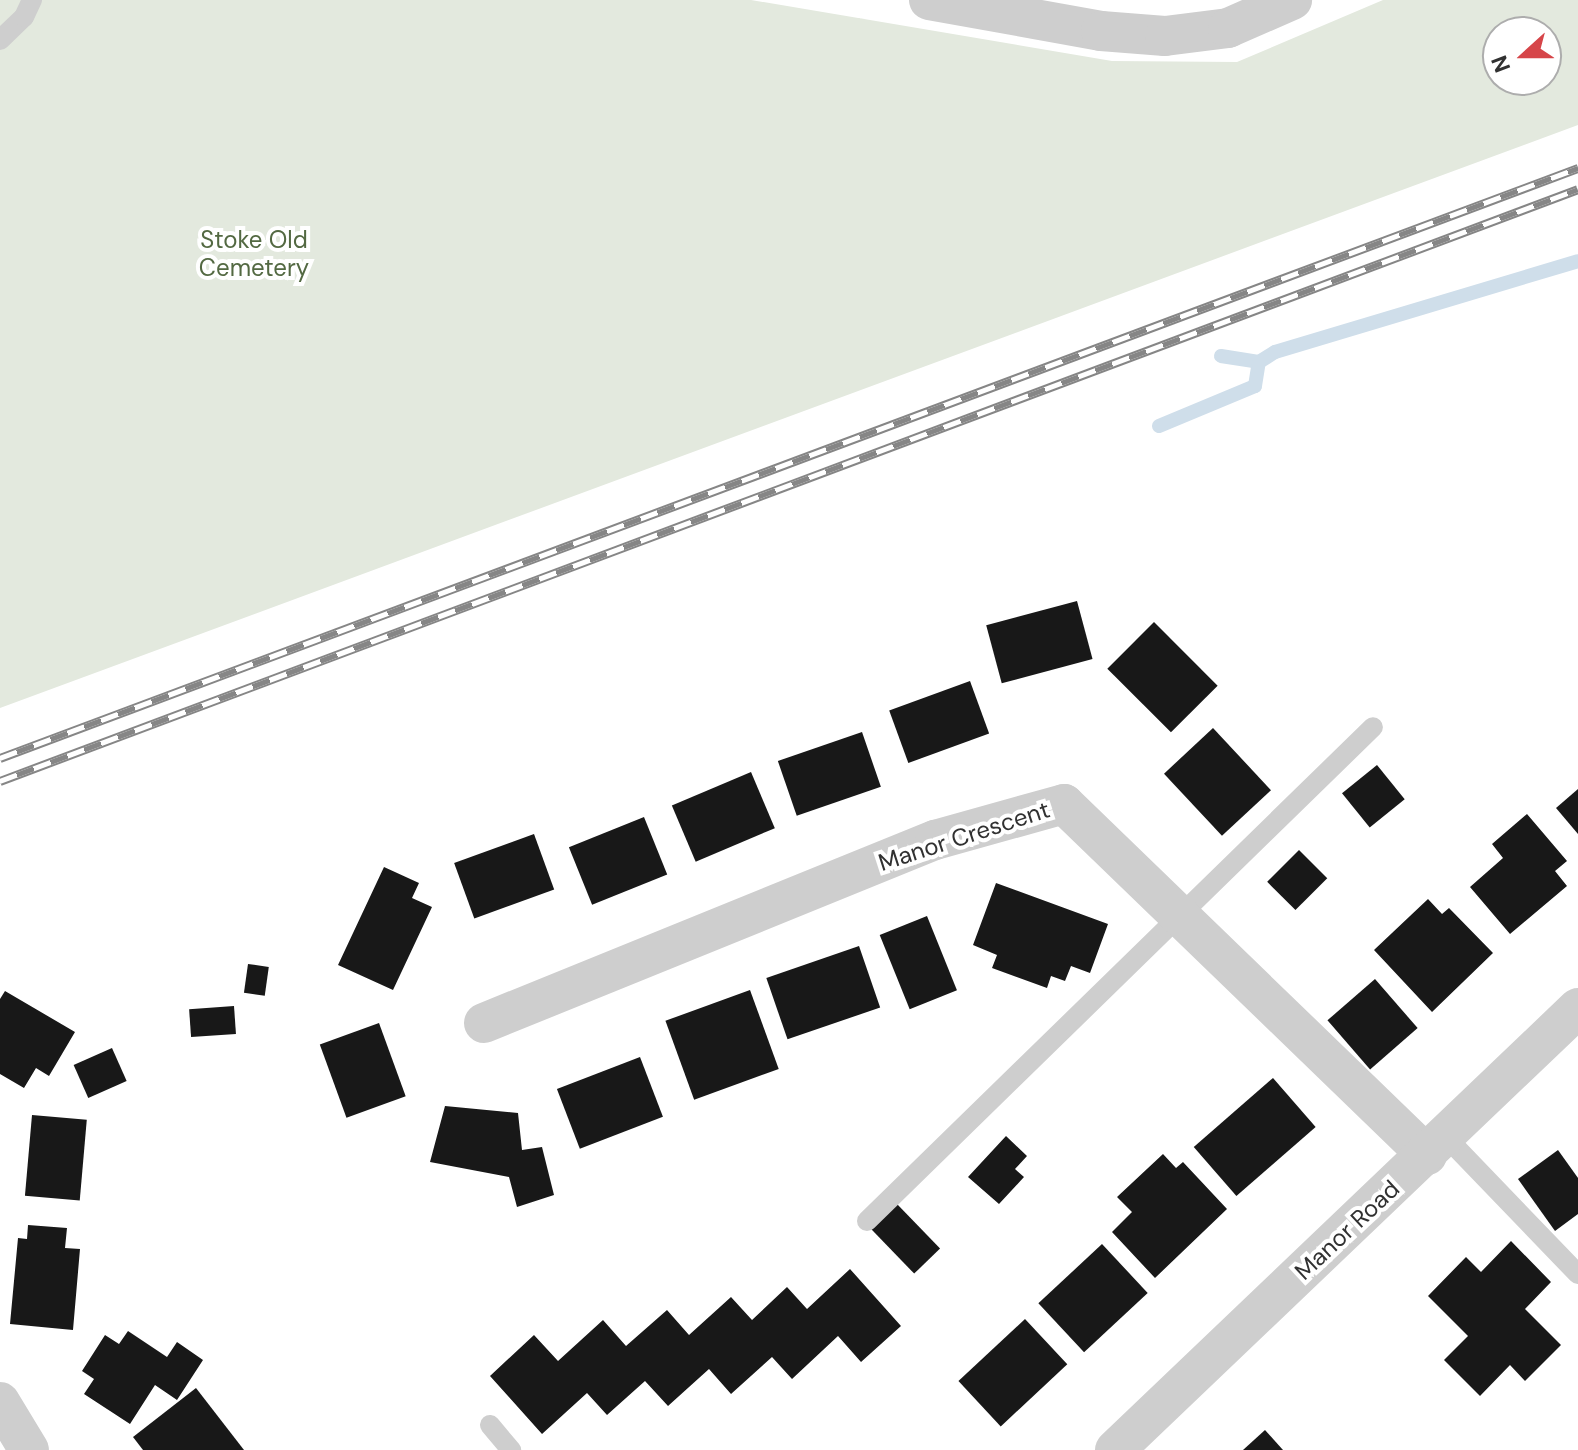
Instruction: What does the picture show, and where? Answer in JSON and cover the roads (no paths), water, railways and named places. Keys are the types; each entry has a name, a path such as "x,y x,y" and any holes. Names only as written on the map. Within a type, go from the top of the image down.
{"street":[{"path":"929,0 1101,31 1165,36 1228,28 1292,0"},
{"name":"Manor Crescent","path":"484,1023 935,840 1064,804 1436,1146"},
{"name":"Manor Road","path":"1115,1450 1578,1008"},
{"path":"0,1402 29,1450"}],"lane":[{"path":"0,40 24,17 32,0"},
{"path":"867,1221 1185,915 1373,727"},
{"path":"1436,1146 1578,1274"},
{"path":"490,1425 511,1450"}],"waterway":[{"path":"1221,356 1259,362 1275,352 1578,261"},
{"path":"1159,426 1255,386 1259,362"}],"railway":[{"path":"0,758 1578,168"},
{"path":"0,781 1578,189"}],"park label":[{"name":"Stoke Old Cemetery","path":"254,254"}]}
